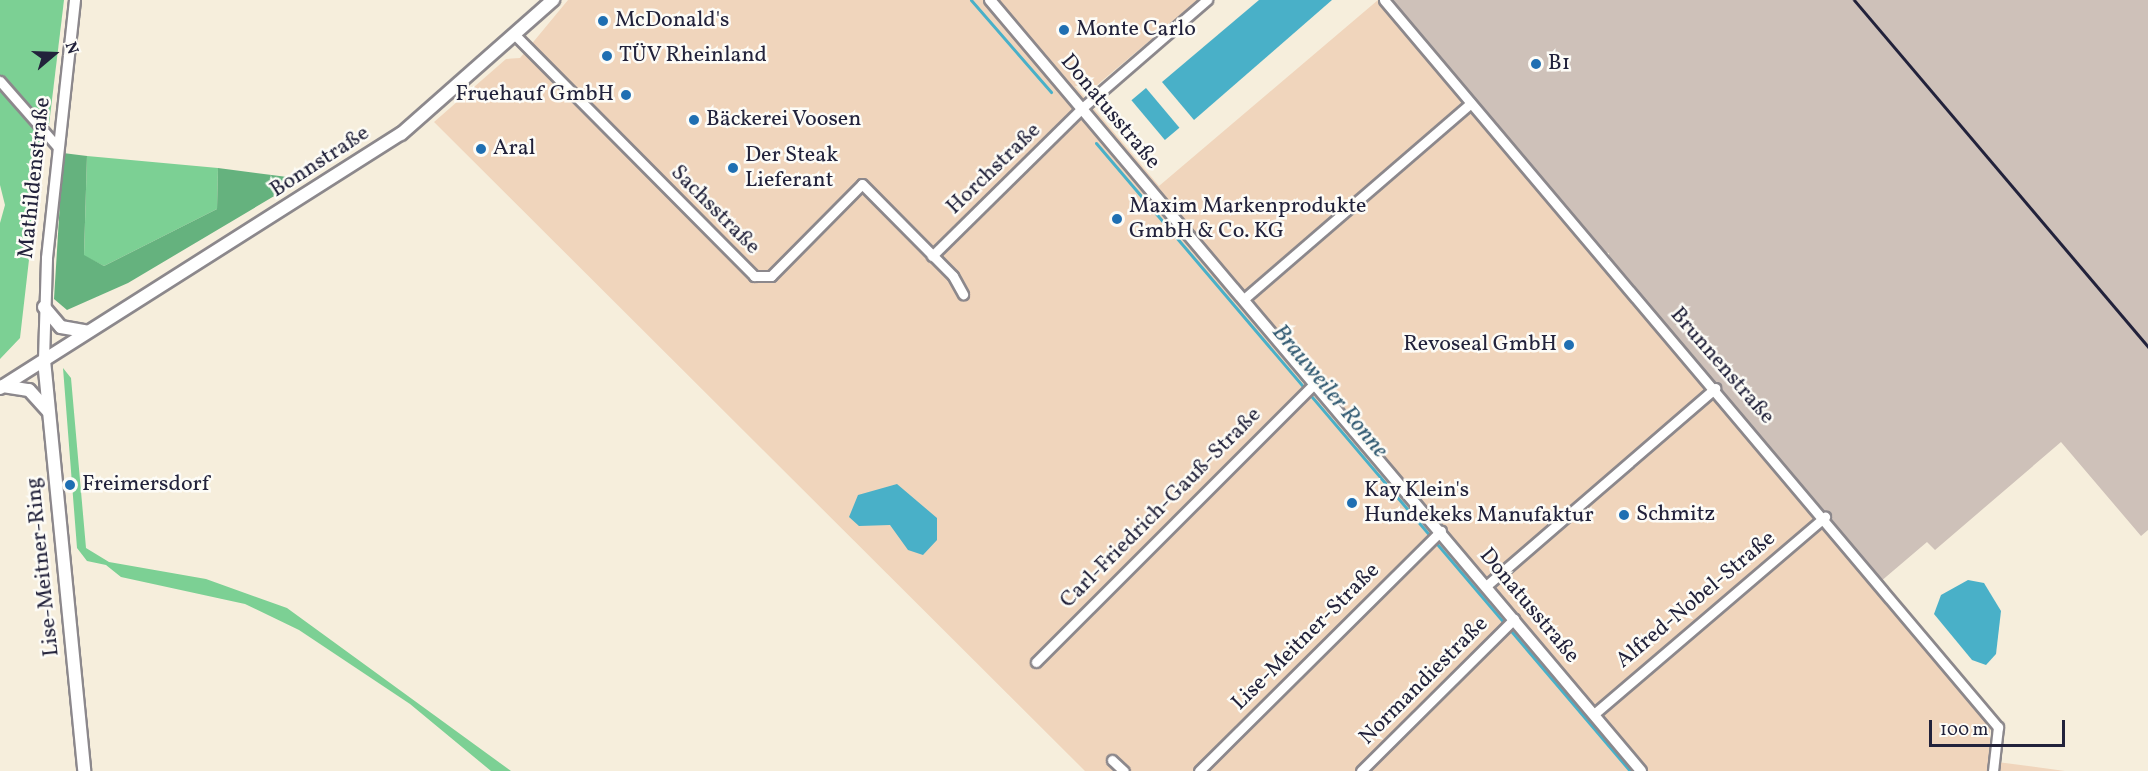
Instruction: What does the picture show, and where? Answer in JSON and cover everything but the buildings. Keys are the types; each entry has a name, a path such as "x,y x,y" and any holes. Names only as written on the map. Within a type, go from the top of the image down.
{"main road":[{"name":"Bonnstraße","path":"1,387 392,140 517,37 553,0"},
{"path":"44,307 61,327 89,332"},
{"name":"Lise-Meitner-Ring","path":"44,360 84,771"},
{"path":"1,387 29,390 49,412"}],"street":[{"name":"Mathildenstraße","path":"44,360 44,307 57,146 75,0"},
{"name":"Donatusstraße","path":"990,0 1245,298 1313,385 1641,771"},
{"name":"Horchstraße","path":"932,256 1081,109 1207,0"},
{"name":"Brunnenstraße","path":"1384,0 1825,517 1998,727 1993,771"},
{"name":"Sachsstraße","path":"517,37 754,276 771,276 862,184 932,256 963,294"},
{"path":"0,81 57,146"},
{"path":"1245,298 1471,103"},
{"name":"Carl-Friedrich-Gauß-Straße","path":"1036,662 1313,385"},
{"path":"1486,586 1715,388"},
{"name":"Alfred-Nobel-Straße","path":"1594,714 1825,517"},
{"name":"Lise-Meitner-Straße","path":"1199,771 1439,532"},
{"name":"Normandiestraße","path":"1361,771 1512,621"},
{"path":"1112,760 1124,771"}],"shaded area":[{"path":"568,0 1198,0 1097,85 1075,86 1159,186 1378,0 1990,722 1990,761 2065,771 1085,771 434,122 506,59 520,58"},
{"path":"1389,0 2148,0 2148,530 2141,536 2061,442 1935,550 1927,542 1880,582 1609,260 1609,253 1603,252"}],"green space":[{"path":"0,0 64,0 48,133 0,77"},
{"path":"0,88 43,138 20,338 0,359 0,223 5,205 0,185"},
{"path":"63,153 87,156 84,255 104,266 217,209 218,168 303,179 128,283 67,310 54,299"},
{"path":"87,156 218,168 217,209 104,266 84,256"},
{"path":"63,368 71,378 86,548 109,562 206,579 287,608 511,771 491,771 410,704 299,630 245,604 121,577 106,565 87,561 77,548"}],"water":[{"path":"1259,0 1332,0 1194,120 1162,82"},
{"path":"1146,88 1179,128 1165,140 1131,100"},
{"path":"897,484 937,518 937,540 923,555 908,550 890,525 859,526 849,517 858,495"},
{"path":"1968,580 1984,583 2001,611 1996,654 1986,665 1972,660 1934,614 1941,595"}],"waterway":[{"name":"Brauweiler Ronne","path":"971,0 1051,92"},
{"name":"Brauweiler Ronne","path":"1096,143 1630,771"}],"railway":[{"path":"1854,0 2148,347"}],"place":[{"name":"McDonald's","path":"603,21"},
{"name":"Monte Carlo","path":"1064,30"},
{"name":"TÜV Rheinland","path":"607,56"},
{"name":"B1","path":"1536,64"},
{"name":"Fruehauf GmbH","path":"626,95"},
{"name":"Bäckerei Voosen","path":"694,120"},
{"name":"Aral","path":"481,149"},
{"name":"Der Steak Lieferant","path":"733,168"},
{"name":"Maxim Markenprodukte GmbH & Co. KG","path":"1117,219"},
{"name":"Revoseal GmbH","path":"1569,345"},
{"name":"Freimersdorf","path":"70,485"},
{"name":"Kay Klein's Hundekeks Manufaktur","path":"1352,503"},
{"name":"Schmitz","path":"1624,515"}]}
